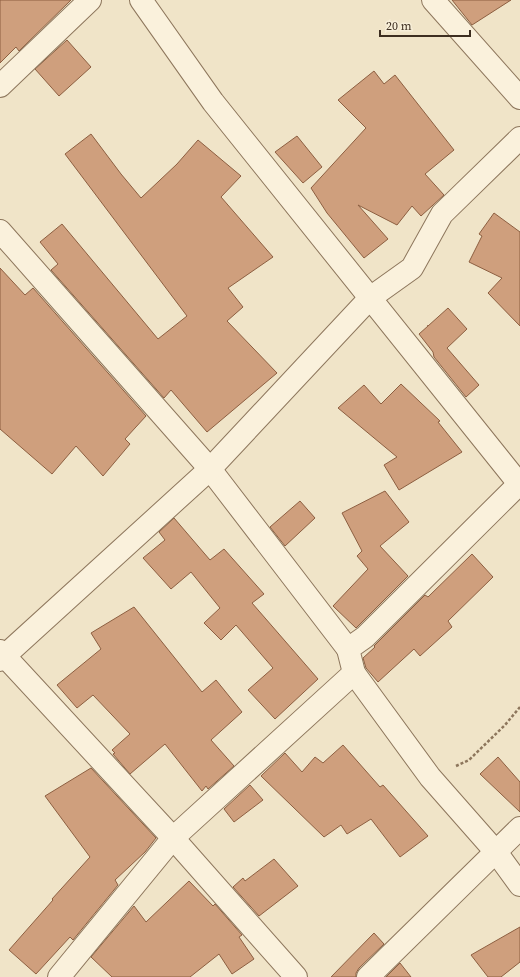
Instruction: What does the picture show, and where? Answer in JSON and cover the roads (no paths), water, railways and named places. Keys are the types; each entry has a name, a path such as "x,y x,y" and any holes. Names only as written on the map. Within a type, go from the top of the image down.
{"street":[{"path":"0,86 90,0"},
{"path":"141,0 213,102 520,484 365,637 348,649"},
{"path":"434,0 520,98"},
{"path":"296,977 172,838 2,656 210,468 370,298 412,268 442,214 520,138"},
{"path":"0,231 210,468 348,649 354,673 430,777 496,852 520,885"},
{"path":"59,977 172,838 354,673"},
{"path":"368,977 520,828"}]}
